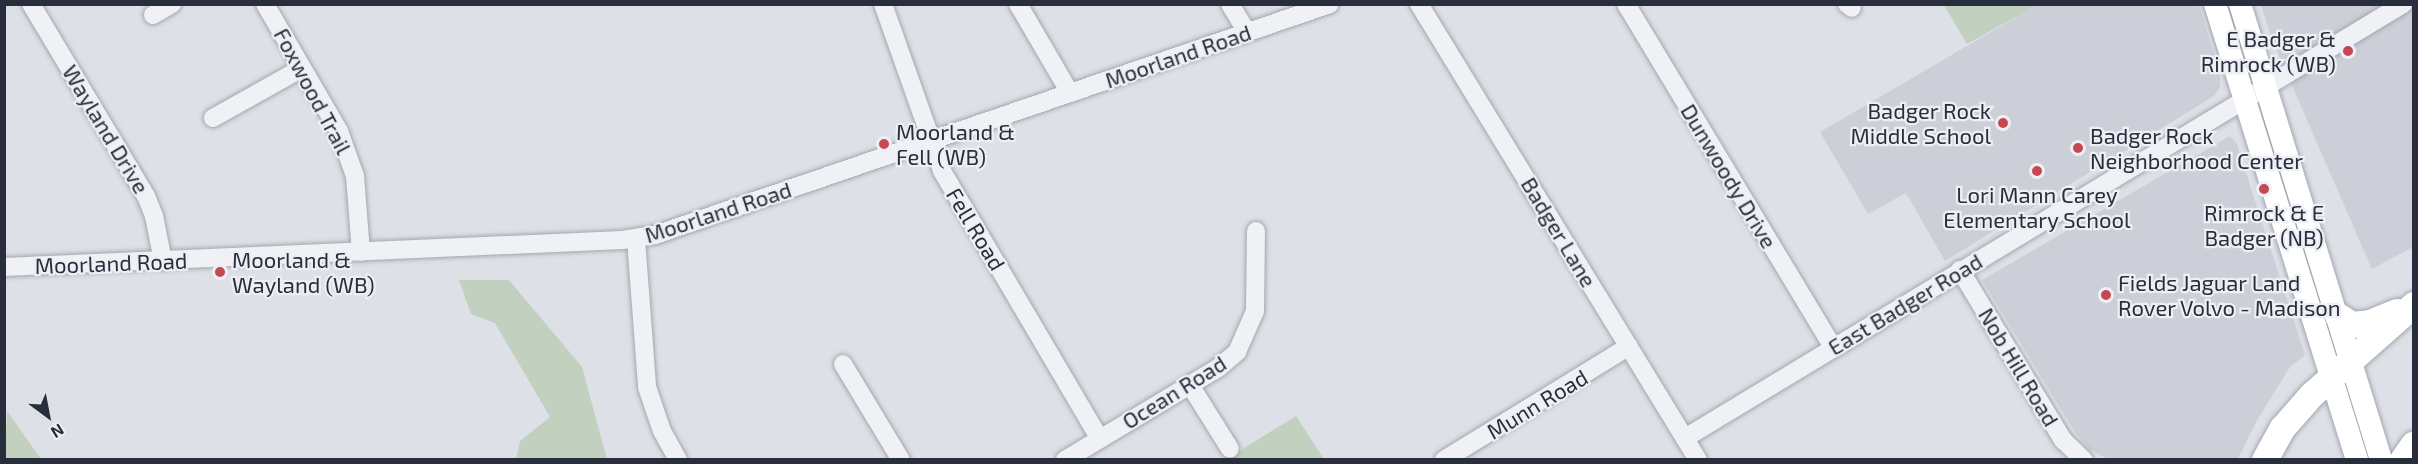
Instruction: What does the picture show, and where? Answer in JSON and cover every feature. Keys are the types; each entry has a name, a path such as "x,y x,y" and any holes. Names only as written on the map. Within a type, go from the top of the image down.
{"highway":[{"path":"2338,316 2352,325 2370,323 2414,305"},
{"path":"2265,459 2283,428 2330,379 2414,305"},
{"path":"2403,459 2414,444"}],"main road":[{"path":"2215,4 2256,94 2338,316 2381,459"},
{"path":"2240,4 2256,94 2330,379 2357,459"}],"street":[{"name":"Wayland Drive","path":"31,4 146,196 154,216 163,261"},
{"path":"153,15 172,4"},
{"name":"Foxwood Trail","path":"265,4 339,131 352,164 361,252"},
{"name":"Fell Road","path":"883,4 942,171 1100,439"},
{"path":"1018,4 1070,93"},
{"path":"1230,4 1247,32"},
{"name":"Moorland Road","path":"4,267 636,239 930,142 1330,4"},
{"name":"Badger Lane","path":"1419,4 1698,459"},
{"name":"Dunwoody Drive","path":"1626,4 1833,347"},
{"name":"East Badger Road","path":"1685,438 2403,4"},
{"path":"213,118 302,68"},
{"name":"Ocean Road","path":"1065,459 1190,385 1230,358 1246,335 1255,311 1256,231"},
{"path":"636,239 647,387 662,431 678,459"},
{"name":"Nob Hill Road","path":"1960,270 2063,440 2084,459"},
{"name":"Munn Road","path":"1443,459 1629,346"},
{"path":"843,364 901,459"},
{"path":"1190,385 1230,449"}],"shaded area":[{"path":"2037,5 2199,5 2220,74 2220,88 2214,96 1945,261 1906,193 1868,214 1820,132"},
{"path":"2261,5 2413,5 2413,247 2372,269 2272,40"},
{"path":"2230,136 2236,142 2305,355 2290,367 2256,422 2238,459 2108,459 2089,449 2075,432 1982,280"}],"green space":[{"path":"1944,5 2037,5 1967,44"},
{"path":"459,280 509,280 582,367 607,459 516,459 520,441 550,417 495,323 471,314"},
{"path":"7,411 41,459 5,459"},
{"path":"1296,416 1324,459 1225,460"}],"place":[{"name":"E Badger & Rimrock (WB)","path":"2348,51"},
{"name":"Badger Rock Middle School","path":"2003,123"},
{"name":"Moorland & Fell (WB)","path":"884,144"},
{"name":"Badger Rock Neighborhood Center","path":"2078,148"},
{"name":"Lori Mann Carey Elementary School","path":"2037,171"},
{"name":"Rimrock & E Badger (NB)","path":"2264,189"},
{"name":"Moorland & Wayland (WB)","path":"220,272"},
{"name":"Fields Jaguar Land Rover Volvo - Madison","path":"2106,295"}]}
